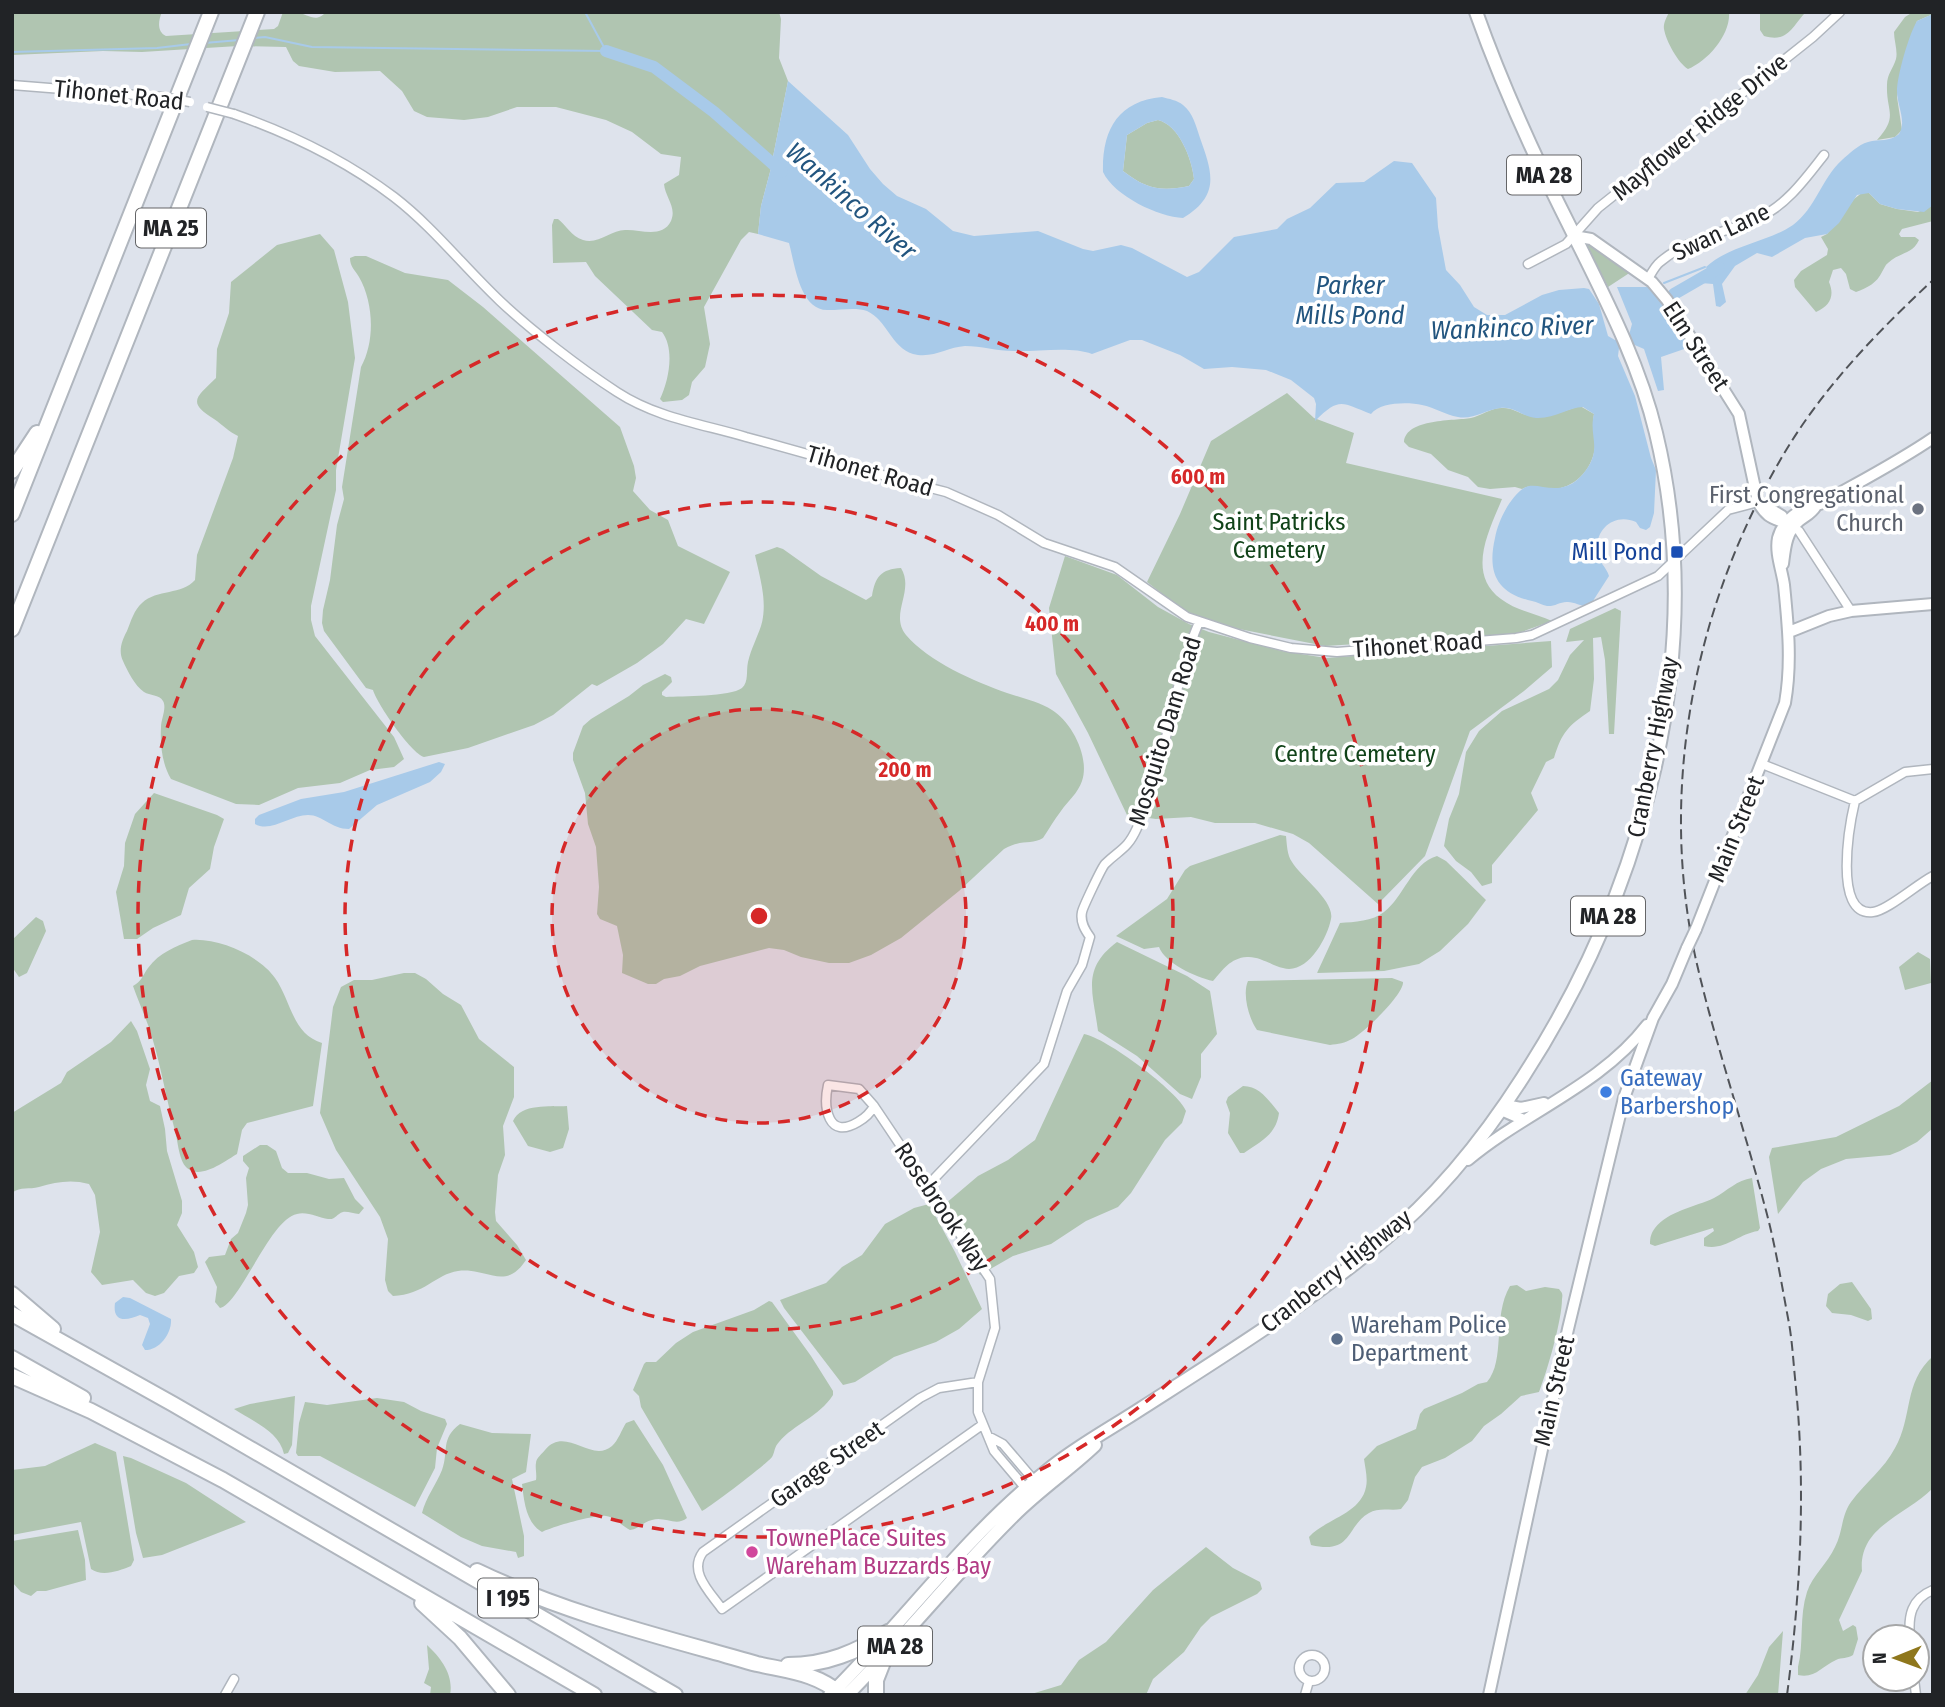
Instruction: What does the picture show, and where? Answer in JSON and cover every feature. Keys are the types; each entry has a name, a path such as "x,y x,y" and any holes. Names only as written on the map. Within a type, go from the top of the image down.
{"highway":[{"name":"MA 25","path":"12,629 257,13"},
{"name":"MA 25","path":"12,514 209,17"},
{"path":"12,471 58,398"},
{"path":"12,1294 58,1332 173,1404"},
{"path":"12,1314 173,1404"},
{"path":"12,1358 95,1405 142,1437"},
{"path":"12,1376 91,1410 142,1437"},
{"name":"I 195","path":"173,1404 675,1695"},
{"name":"I 195","path":"142,1437 223,1480 594,1695"},
{"path":"382,1525 493,1578 565,1608 759,1664 797,1671 819,1679 838,1693"},
{"path":"376,1569 438,1616 508,1695"},
{"path":"759,1664 818,1663 861,1649 888,1632"},
{"path":"876,1695 876,1681 885,1657"}],"main road":[{"name":"Cranberry Highway","path":"838,1693 929,1585 1034,1489 1113,1427 1309,1298 1384,1240 1450,1175 1473,1149 1549,1037 1587,965 1620,888 1645,809 1664,716 1671,664 1675,560 1668,492 1655,427 1638,375 1521,124 1476,12"},
{"name":"Elm Street","path":"1574,236 1591,239 1648,279 1667,300 1739,414 1758,502"},
{"path":"1758,502 1764,513 1777,522 1787,524 1812,513 1816,506 1933,438"},
{"name":"Main Street","path":"1489,1695 1568,1329 1626,1089 1653,1018 1672,984 1696,929 1785,702 1790,666 1782,570 1788,535 1787,524"},
{"path":"1789,632 1829,616 1851,611 1933,604"},
{"path":"1450,1175 1485,1145 1618,1057 1653,1018"},
{"path":"1618,1057 1631,1064 1631,1076"},
{"path":"1618,1057 1625,1076 1626,1089"},
{"path":"1503,1107 1534,1107 1560,1097"},
{"path":"1503,1107 1524,1120"},
{"name":"Cranberry Highway","path":"838,1693 885,1657 1034,1489"}],"street":[{"name":"Mayflower Ridge Drive","path":"1528,264 1566,244 1598,208 1813,37 1835,15"},
{"name":"Tihonet Road","path":"12,85 162,97 190,102 234,114 320,149 393,197 451,250 499,300 585,368 634,402 674,419 946,492 971,502 1044,543 1115,567 1164,603 1199,622 1250,638 1320,651 1516,638 1556,625 1658,576 1728,510 1758,502"},
{"name":"Swan Lane","path":"1648,279 1658,262 1683,248 1717,231 1759,218 1769,212 1794,192 1824,155"},
{"path":"1787,524 1799,531 1851,611"},
{"name":"Mosquito Dam Road","path":"928,1185 1044,1064 1067,991 1082,965 1090,937 1084,928 1082,913 1103,866 1125,850 1151,794 1191,641 1199,622"},
{"path":"1762,764 1855,802"},
{"path":"1933,769 1905,772 1855,802 1847,836 1846,864 1851,891 1857,907 1863,912 1879,911 1916,884 1933,876"},
{"name":"Rosebrook Way","path":"874,1106 866,1117 844,1128 836,1125 829,1117 825,1103 828,1085 862,1091 874,1106 928,1185 990,1279 995,1328 978,1382 977,1403 982,1425 988,1436 1003,1444 1034,1489"},
{"name":"Garage Street","path":"978,1382 945,1387 926,1394 704,1552 698,1562 698,1573 722,1609 982,1425"},
{"path":"1908,1623 1913,1605 1933,1590"},
{"path":"225,1695 234,1679"},
{"path":"1305,1695 1309,1681"}],"green space":[{"path":"12,12 162,12 159,26 166,36 274,29 278,26 283,12 296,12 315,18 326,12 779,12 779,58 788,81 761,206 758,234 749,232 741,240 704,307 710,344 705,367 692,382 689,395 682,400 663,402 660,399 668,374 669,356 662,332 652,330 595,276 586,262 553,263 552,225 554,219 558,219 575,236 589,241 620,231 662,230 667,227 672,216 672,207 664,184 679,175 681,157 661,154 632,132 606,120 556,107 517,107 488,117 464,120 427,117 414,111 402,91 380,71 335,72 299,66 293,61 286,47 238,46 142,52 12,55"},
{"path":"1669,12 1729,12 1729,20 1717,46 1703,60 1688,69 1677,57 1665,34 1664,25"},
{"path":"1760,12 1806,12 1789,32 1772,38 1764,36 1760,30"},
{"path":"1913,12 1933,14 1917,21 1904,60 1897,97 1902,130 1895,137 1877,140 1890,119 1887,85 1896,56 1894,32 1905,17"},
{"path":"1158,120 1172,129 1183,144 1194,179 1189,186 1162,189 1139,182 1123,171 1127,135"},
{"path":"1863,192 1869,193 1880,204 1897,209 1918,212 1933,205 1933,221 1902,229 1899,234 1901,237 1915,237 1919,240 1916,245 1887,264 1877,279 1864,289 1856,292 1850,289 1846,274 1841,268 1833,270 1829,282 1830,300 1816,312 1795,287 1794,280 1801,271 1827,255 1828,249 1821,237 1827,234 1854,199"},
{"path":"320,234 334,250 348,302 355,358 336,470 336,490 311,606 311,620 315,636 394,737 404,759 394,767 370,770 340,783 298,788 259,805 236,804 171,779 161,747 163,701 144,692 134,682 122,657 121,646 133,616 142,603 190,585 195,580 197,555 233,458 238,436 205,413 197,404 197,399 216,378 217,349 229,313 231,282 277,245"},
{"path":"1581,236 1637,268 1608,287"},
{"path":"366,256 405,273 448,280 483,307 620,427 634,466 636,478 633,491 650,510 668,520 678,546 730,572 704,624 686,619 663,644 637,663 597,686 592,684 553,715 534,725 468,748 424,757 411,747 387,716 373,690 366,688 324,631 322,623 337,525 344,499 342,487 361,367 369,346 370,310 364,287 350,261 350,258"},
{"name":"Saint Patricks Cemetery","path":"1287,393 1314,418 1354,433 1346,463 1502,499 1491,524 1484,551 1485,577 1490,589 1507,603 1552,621 1516,634 1325,646 1239,629 1184,611 1147,582 1211,441"},
{"path":"1580,406 1594,414 1595,450 1589,466 1578,479 1555,489 1478,487 1468,477 1448,470 1431,454 1409,447 1404,442 1407,434 1422,425 1471,418 1498,408 1540,416"},
{"path":"777,547 821,576 866,600 872,596 880,575 888,570 901,568 905,585 900,619 906,635 927,654 953,670 1052,710 1066,723 1078,741 1084,762 1082,781 1043,838 1004,849 959,891 901,938 871,955 849,963 829,963 769,948 700,966 680,976 648,984 622,973 623,955 617,926 600,919 597,914 599,887 596,847 588,824 585,793 573,753 583,726 591,719 665,674 671,677 672,682 662,692 666,697 717,695 742,688 746,683 747,665 761,626 764,608 755,555"},
{"name":"Centre Cemetery","path":"1065,556 1117,575 1158,607 1189,624 1209,632 1282,651 1326,658 1551,641 1552,667 1470,731 1425,856 1378,904 1309,843 1293,834 1255,823 1215,823 1191,817 1156,819 1127,815 1056,674 1049,608"},
{"path":"1615,608 1621,611 1614,734 1609,734 1601,637 1593,638 1594,679 1590,711 1567,730 1554,758 1546,762 1531,793 1538,810 1492,865 1492,883 1482,886 1444,846 1449,819 1459,794 1466,752 1479,731 1502,711 1549,689 1558,680 1570,655 1584,640 1566,642 1570,629"},
{"path":"154,793 224,819 210,869 189,888 181,915 137,939 124,939 116,892 124,866 125,843 135,814"},
{"path":"1280,835 1286,836 1292,862 1323,897 1331,912 1329,927 1320,945 1308,961 1300,966 1283,968 1256,958 1241,958 1227,965 1213,981 1167,959 1159,947 1144,949 1116,936 1167,899 1190,866"},
{"path":"1437,856 1446,861 1486,900 1468,924 1440,951 1419,964 1384,971 1317,973 1340,923 1380,915 1391,906 1414,873 1428,860"},
{"path":"36,917 43,921 46,931 27,973 19,977 12,967 12,940"},
{"path":"192,940 226,945 260,962 275,978 304,1032 322,1043 313,1106 247,1123 242,1130 237,1154 213,1168 199,1172 187,1168 182,1160 155,1048 133,986 158,958"},
{"path":"1117,942 1187,976 1210,991 1217,1034 1201,1054 1201,1077 1192,1099 1180,1094 1137,1056 1098,1031 1092,993 1094,972 1098,962"},
{"path":"1918,952 1930,959 1931,983 1905,990 1899,967"},
{"path":"415,973 426,979 461,1005 479,1039 514,1067 514,1097 503,1126 505,1155 498,1175 495,1212 496,1221 526,1260 511,1275 495,1276 458,1271 413,1292 393,1296 388,1291 385,1280 388,1239 380,1217 336,1150 320,1113 333,1007 341,987 354,980 372,980"},
{"path":"1392,978 1403,982 1402,988 1390,1004 1358,1035 1339,1044 1330,1045 1257,1030 1247,1006 1248,981"},
{"path":"131,1021 150,1069 146,1085 150,1101 160,1106 167,1151 182,1201 182,1213 177,1225 194,1252 198,1267 194,1273 179,1276 164,1293 155,1296 146,1293 133,1280 102,1285 91,1272 100,1232 95,1195 89,1184 64,1182 12,1193 12,1113 61,1083 67,1072 111,1042"},
{"path":"1084,1034 1124,1055 1170,1091 1186,1111 1182,1123 1165,1140 1131,1193 1118,1207 1086,1221 1051,1244 1013,1256 980,1275 945,1204 978,1176 1008,1160 1035,1140"},
{"path":"1933,1080 1933,1128 1917,1142 1890,1155 1846,1159 1821,1169 1803,1182 1778,1214 1769,1157 1772,1148 1836,1137 1899,1106"},
{"path":"1243,1086 1259,1091 1279,1113 1275,1127 1267,1137 1240,1153 1228,1133 1230,1113 1226,1102 1228,1097"},
{"path":"567,1106 569,1129 563,1148 550,1152 528,1146 513,1121 522,1111 529,1109"},
{"path":"260,1145 267,1145 276,1151 282,1168 288,1173 307,1173 329,1179 344,1178 355,1199 364,1208 359,1214 343,1212 331,1219 301,1213 287,1219 276,1230 237,1292 220,1308 215,1302 217,1287 205,1262 209,1257 225,1255 231,1239 238,1233 248,1205 246,1178 249,1168 243,1161 243,1156"},
{"path":"1752,1178 1760,1228 1758,1231 1712,1247 1704,1246 1704,1238 1714,1231 1713,1228 1655,1246 1650,1244 1654,1230 1667,1217 1714,1198 1737,1183"},
{"path":"929,1204 982,1309 959,1329 936,1342 894,1357 855,1382 843,1385 780,1300 826,1283 842,1267 862,1255 885,1224 914,1208"},
{"path":"1852,1282 1871,1309 1872,1319 1868,1321 1851,1315 1832,1313 1826,1306 1828,1294 1840,1284"},
{"path":"1517,1285 1526,1291 1545,1287 1559,1289 1562,1294 1557,1332 1539,1392 1521,1396 1484,1426 1472,1441 1445,1458 1422,1467 1415,1477 1408,1500 1401,1509 1376,1510 1369,1513 1342,1543 1335,1546 1311,1545 1309,1537 1350,1510 1363,1496 1367,1480 1364,1459 1377,1446 1416,1429 1424,1409 1487,1382 1496,1362 1501,1311 1505,1298 1510,1286"},
{"path":"769,1301 811,1356 833,1395 821,1409 777,1444 768,1461 702,1511 641,1407 639,1396 633,1390 646,1362 656,1362 676,1343 693,1332 754,1310"},
{"path":"1933,1356 1933,1488 1886,1523 1868,1543 1863,1556 1862,1571 1839,1620 1843,1631 1853,1625 1856,1627 1858,1639 1853,1655 1836,1660 1814,1674 1798,1675 1803,1610 1809,1586 1835,1547 1851,1502 1895,1448 1901,1436 1917,1377"},
{"path":"295,1396 292,1445 288,1453 284,1454 271,1433 234,1409 250,1404"},
{"path":"377,1398 404,1402 445,1419 447,1424 437,1448 435,1468 415,1507 320,1456 298,1456 296,1453 299,1423 305,1402 327,1405"},
{"path":"634,1420 663,1465 687,1518 679,1522 652,1520 630,1530 606,1516 574,1521 542,1532 537,1528 527,1511 522,1484 536,1480 536,1463 539,1456 553,1443 561,1441 596,1451 604,1450 614,1444 626,1423"},
{"path":"460,1424 492,1433 531,1434 526,1472 512,1479 524,1536 524,1556 518,1558 516,1552 482,1546 461,1537 422,1513 442,1470 447,1440"},
{"path":"95,1443 116,1452 134,1560 131,1566 121,1570 100,1573 91,1569 81,1522 12,1535 12,1470 45,1466"},
{"path":"123,1456 186,1483 246,1522 162,1555 143,1558"},
{"path":"78,1530 85,1560 86,1580 37,1591 31,1596 21,1592 12,1582 12,1541"},
{"path":"1206,1547 1233,1568 1260,1582 1262,1589 1211,1617 1184,1652 1153,1679 1146,1695 1028,1695 1061,1685 1079,1660 1106,1642 1153,1590"},
{"path":"1783,1631 1778,1695 1745,1695 1758,1675 1769,1647"},
{"path":"427,1645 445,1667 450,1681 450,1695 430,1695 431,1687 424,1683 429,1669"}],"water":[{"path":"1933,14 1933,205 1924,212 1897,209 1880,204 1869,193 1857,195 1839,223 1827,234 1805,238 1772,257 1757,253 1735,266 1722,284 1726,302 1720,307 1716,306 1713,284 1701,283 1709,273 1706,267 1726,254 1793,225 1807,211 1835,167 1857,147 1899,134 1902,119 1897,91 1904,55 1917,21"},
{"name":"Parker Mills Pond","path":"788,81 848,135 883,184 897,196 926,209 953,231 974,236 1038,231 1093,251 1121,245 1187,277 1199,272 1234,237 1277,229 1287,219 1310,208 1336,183 1364,182 1394,161 1412,163 1436,198 1446,270 1460,285 1474,307 1487,315 1505,315 1542,295 1559,290 1584,288 1589,289 1599,304 1608,336 1615,340 1629,335 1632,324 1617,287 1649,287 1655,292 1690,347 1661,357 1664,390 1658,391 1644,349 1630,343 1619,348 1618,356 1635,396 1656,470 1654,513 1650,527 1646,530 1640,528 1636,522 1628,520 1614,521 1608,525 1599,536 1597,552 1609,576 1591,604 1588,607 1565,602 1545,606 1510,593 1497,580 1492,561 1495,538 1505,510 1524,488 1558,488 1574,482 1583,474 1593,457 1594,414 1583,407 1543,418 1505,408 1463,418 1416,404 1387,405 1371,414 1342,404 1330,408 1315,421 1314,398 1291,380 1266,370 1232,367 1204,369 1180,355 1142,340 1130,340 1092,354 1074,350 1007,351 965,346 920,355 899,346 880,321 867,311 819,309 811,303 800,286 789,243 758,234 761,206"},
{"path":"1162,97 1178,102 1186,108 1194,120 1208,162 1208,192 1203,201 1183,218 1162,214 1138,204 1117,189 1103,172 1106,143 1116,120 1124,111 1147,100","holes":["1158,120 1178,136 1187,153 1194,179 1189,186 1162,189 1139,182 1123,171 1127,135 1147,123"]},
{"path":"439,762 445,764 430,782 377,805 349,829 308,815 274,825 255,824 259,815 301,799 344,792"},
{"path":"123,1297 171,1319 164,1340 156,1347 145,1350 142,1345 150,1324 148,1318 140,1315 122,1319 116,1314 115,1303"}],"waterway":[{"name":"Wankinco River","path":"253,38 265,37 312,47 606,51 585,12"},
{"name":"Wankinco River","path":"204,43 240,40"},
{"name":"Wankinco River","path":"12,52 157,48 191,44"},
{"name":"Wankinco River","path":"606,51 654,67 714,112 782,172"},
{"path":"1664,283 1705,267"},
{"name":"Wankinco River","path":"1674,294 1719,268"}],"railway":[{"path":"1787,1695 1799,1576 1801,1497 1791,1340 1769,1221 1696,960 1685,895 1681,830 1683,765 1692,701 1706,637 1726,575 1751,515 1782,457 1814,409 1870,342 1933,280"}],"place":[{"name":"First Congregational Church","path":"1918,509"},
{"name":"Mill Pond","path":"1677,552"},
{"name":"Gateway Barbershop","path":"1606,1092"},
{"name":"Wareham Police Department","path":"1337,1339"},
{"name":"TownePlace Suites Wareham Buzzards Bay","path":"752,1552"}]}
